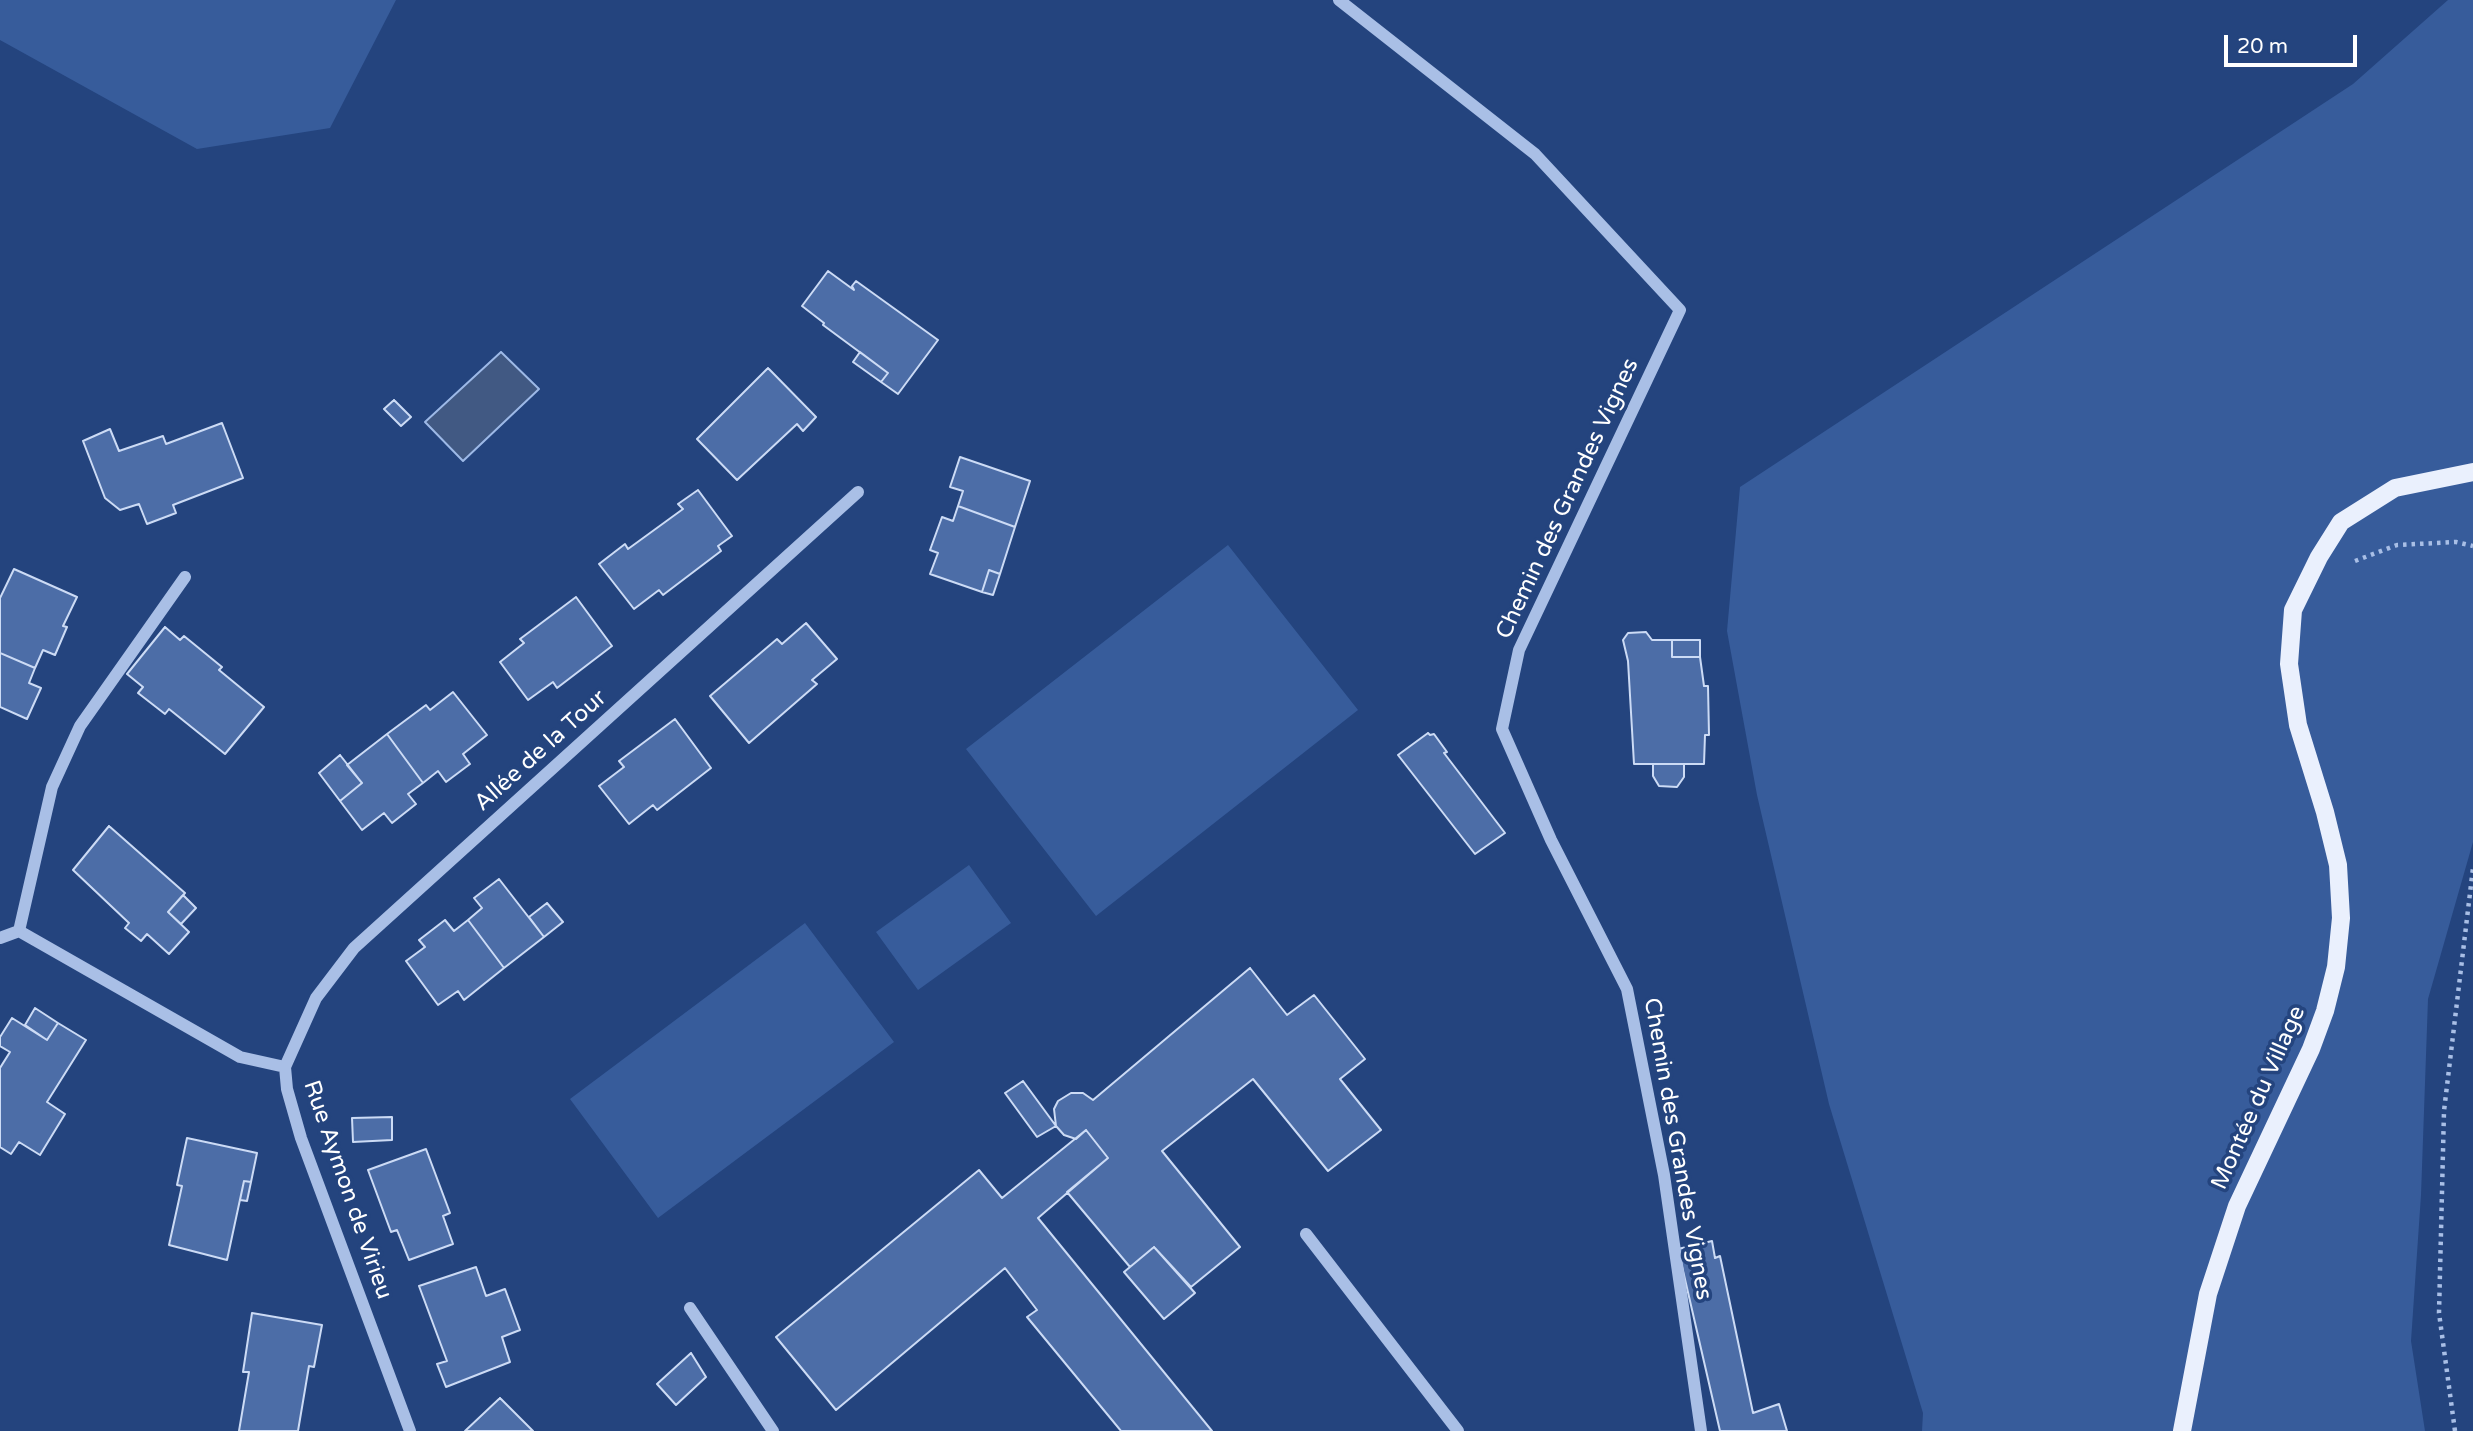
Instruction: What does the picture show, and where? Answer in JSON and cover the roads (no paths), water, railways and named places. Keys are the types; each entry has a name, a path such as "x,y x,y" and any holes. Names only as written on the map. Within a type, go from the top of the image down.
{"main road":[{"name":"Montée du Village","path":"2182,1431 2208,1294 2233,1219 2311,1049 2325,1011 2336,967 2341,918 2339,865 2298,724 2289,664 2294,611 2319,557 2341,522 2395,488 2473,472"}],"street":[{"name":"Chemin des Grandes Vignes","path":"1339,0 1535,154 1680,310 1519,650 1502,729 1551,840 1627,989 1664,1174 1701,1431"},
{"name":"Allée de la Tour","path":"285,1066 316,998 354,948 858,492"},
{"path":"0,938 19,931 52,787 80,726 185,577"},
{"name":"Rue Aymon de Virieu","path":"19,931 240,1057 285,1066 286,1089 301,1138 410,1431"},
{"path":"1306,1234 1458,1431"},
{"path":"690,1308 773,1431"}]}
